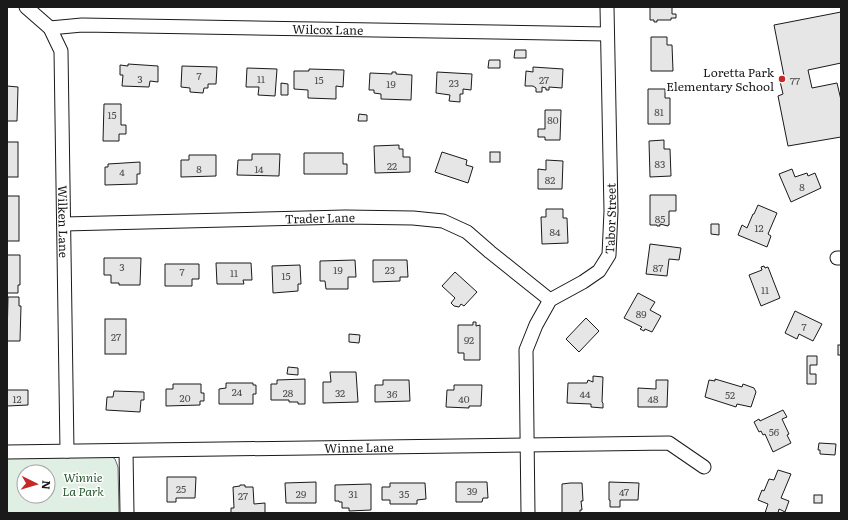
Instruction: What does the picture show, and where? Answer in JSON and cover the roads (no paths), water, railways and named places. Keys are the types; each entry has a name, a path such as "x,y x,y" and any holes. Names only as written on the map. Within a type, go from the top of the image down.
{"street":[{"name":"Wilken Lane","path":"26,7 50,28 61,51 67,451"},
{"name":"Tabor Street","path":"550,300 583,282 599,271 609,255 611,211 606,7"},
{"name":"Wilcox Lane","path":"50,28 82,25 607,34"},
{"name":"Trader Lane","path":"64,224 345,217 413,218 443,221 467,232 550,300"},
{"path":"528,513 526,350 536,325 550,300"},
{"name":"Winne Lane","path":"7,452 669,443 704,467"},
{"path":"126,451 127,513"}],"place":[{"name":"Loretta Park Elementary School","path":"782,79"}],"park label":[{"name":"Winnie La Park","path":"83,484"}]}
